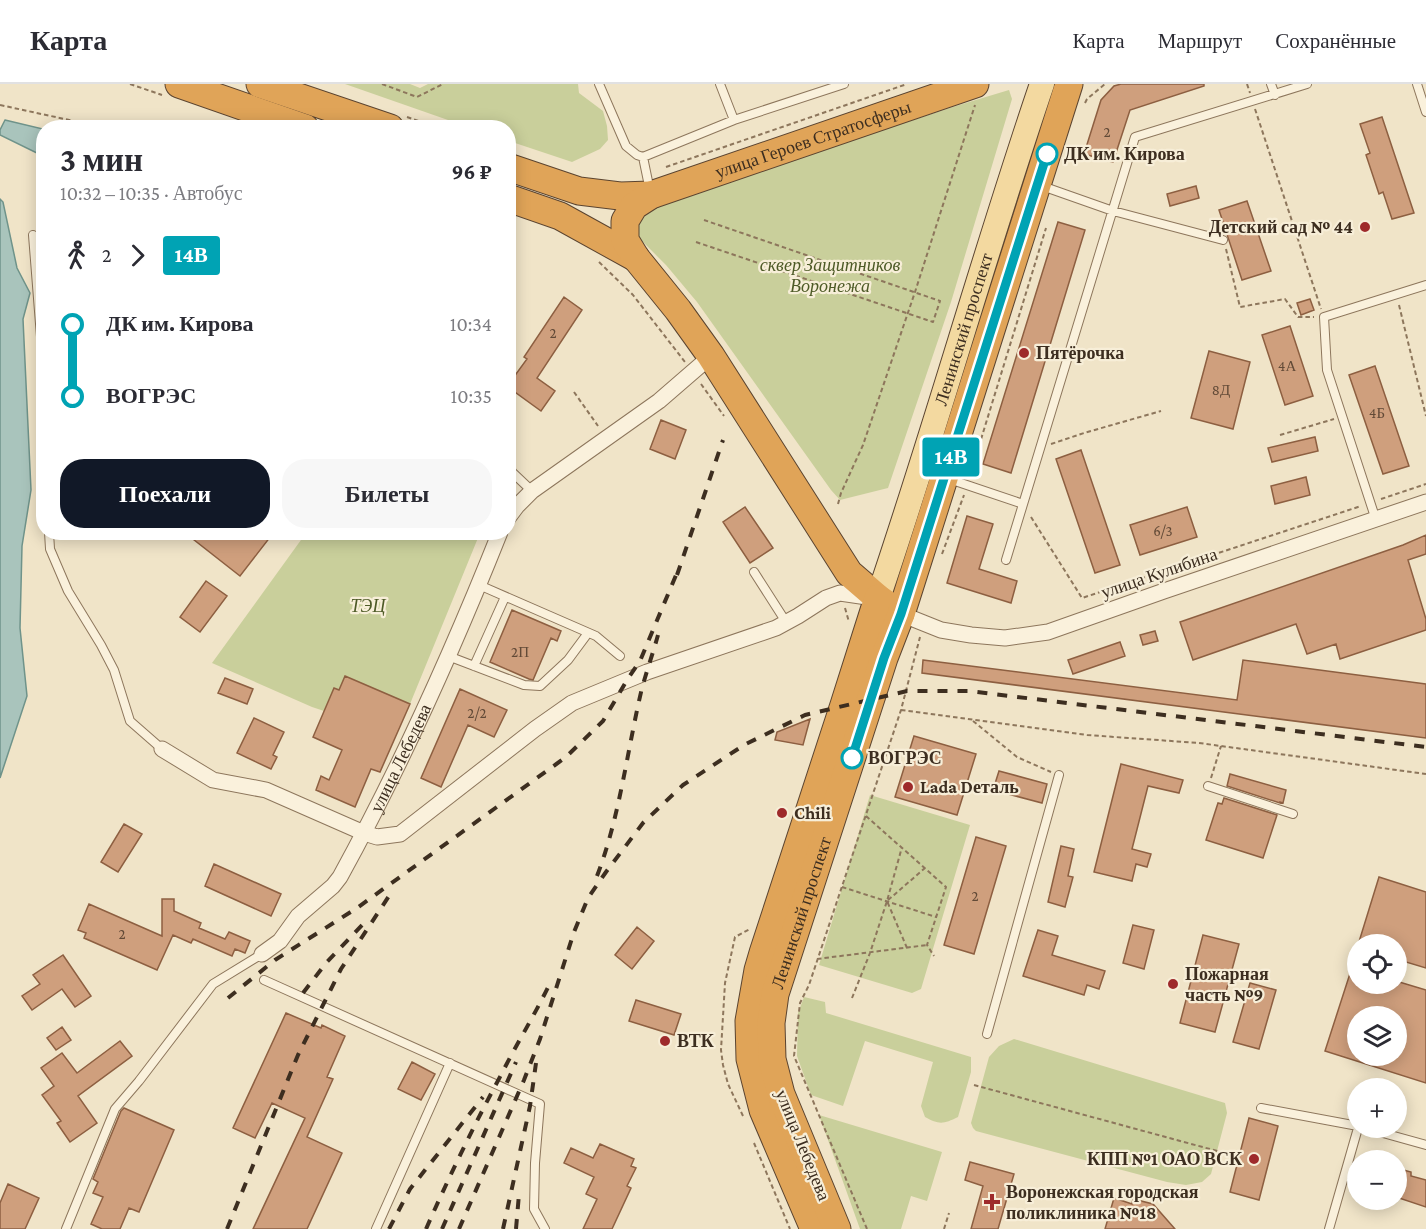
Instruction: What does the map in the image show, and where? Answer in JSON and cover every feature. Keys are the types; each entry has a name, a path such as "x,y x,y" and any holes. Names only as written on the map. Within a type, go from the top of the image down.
{"highway":[{"path":"178,84 282,120"},
{"path":"260,84 366,120"},
{"name":"улица Героев Стратосферы","path":"648,185 975,91"},
{"name":"Ленинский проспект","path":"761,1059 771,1023 775,994 884,658 912,618 956,482 1037,184 1076,94"},
{"path":"516,170 579,191 620,196 648,185"},
{"path":"648,185 625,221 625,240 636,258 678,310 702,364 849,573 878,598 912,618"},
{"path":"516,201 560,216 636,258"},
{"name":"Ленинский проспект","path":"761,1059 749,1021 758,970 878,598"},
{"name":"улица Лебедева","path":"761,1059 764,1110 814,1229"},
{"name":"улица Лебедева","path":"761,1059 781,1094 837,1229"}],"main road":[{"name":"Ленинский проспект","path":"878,598 1042,84"}],"street":[{"path":"516,507 532,491 659,401 702,364"},
{"name":"улица Кулибина","path":"912,618 941,630 971,635 1005,638 1048,632 1426,502"},
{"name":"улица Лебедева","path":"262,954 280,941 298,916 333,886 340,877 395,772 448,656 497,540"},
{"path":"162,749 213,780 266,790 377,837 400,834 572,703 637,676 776,628 826,598 840,593 878,598"}],"lane":[{"path":"599,84 626,146 643,157 734,120 844,84"},
{"path":"720,84 734,120"},
{"path":"1271,84 1275,95"},
{"path":"1006,560 1135,137 1307,84"},
{"path":"1417,84 1426,112"},
{"path":"643,157 648,185"},
{"path":"1037,184 1113,211 1223,240"},
{"path":"33,235 36,273"},
{"path":"1376,520 1327,370 1324,317 1426,285"},
{"path":"516,477 532,491"},
{"path":"956,482 1023,504"},
{"path":"49,540 50,549 68,591 114,670 130,721 162,749"},
{"path":"754,572 786,622"},
{"path":"479,585 596,636 620,656"},
{"path":"474,666 505,597"},
{"path":"448,656 524,685 540,686 568,660 588,633"},
{"path":"987,1034 1059,775"},
{"path":"1208,786 1293,814"},
{"path":"66,1229 115,1108 139,1081 213,984 262,954"},
{"path":"264,980 540,1104 534,1209 545,1229"},
{"path":"376,1229 450,1063"},
{"path":"1261,1108 1347,1125"},
{"path":"1340,1229 1329,1227 1355,1138"},
{"path":"1401,1138 1426,1145"}],"path":[{"path":"382,84 417,98 443,84"},
{"path":"648,185 907,84"},
{"path":"1076,94 1088,99 1105,84"},
{"path":"1223,240 1240,307 1285,299 1298,317 1324,317 1247,84"},
{"path":"838,504 840,494 864,445 915,292 974,108 975,91"},
{"path":"0,105 69,120"},
{"path":"696,242 933,322 940,301 704,220"},
{"path":"940,560 956,482 1047,225"},
{"path":"592,256 702,364 729,423"},
{"path":"1396,294 1426,416"},
{"path":"574,392 606,438"},
{"path":"1050,444 1161,411"},
{"path":"1280,435 1342,416"},
{"path":"1023,504 1082,598 1426,484"},
{"path":"840,593 850,626"},
{"path":"867,1229 794,1056 800,1003 809,985 902,710 912,618"},
{"path":"902,710 1087,735 1199,744 1426,774"},
{"path":"971,719 1017,757 1059,775"},
{"path":"1208,786 1221,747"},
{"path":"866,816 945,887 927,945"},
{"path":"852,998 887,902 902,847"},
{"path":"887,902 925,868"},
{"path":"842,887 936,917"},
{"path":"887,902 907,948"},
{"path":"746,1124 728,1084 721,1050 725,983 735,937 754,927"},
{"path":"817,959 927,945"},
{"path":"927,945 934,956"},
{"path":"974,1085 1232,1155"},
{"path":"750,1134 790,1229"},
{"path":"944,1229 949,1213"}],"green space":[{"path":"345,84 410,84 420,88 428,84 578,84 579,93 603,111 608,140 600,149 572,162 516,143 516,120 448,120"},
{"name":"сквер Защитников Воронежа","path":"1009,90 1012,99 951,302 888,488 840,500 697,302 666,265 636,235 637,215 644,208"},
{"name":"ТЭЦ","path":"301,540 477,540 410,704 345,676 339,690 324,711 212,663"},
{"path":"870,795 970,825 921,989 912,993 819,965"},
{"path":"804,997 825,1002 826,1013 971,1057 971,1072 958,1117 942,1123 925,1117 921,1106 933,1062 865,1041 843,1106 811,1095 797,1056 798,1013"},
{"path":"1014,1039 1225,1103 1227,1113 1211,1174 1202,1182 1186,1185 1167,1182 976,1131 971,1123 989,1057 999,1046"},
{"path":"819,1115 942,1152 927,1201 911,1196 901,1229 860,1229"}],"water":[{"path":"5,120 36,127 36,153 0,135"},
{"path":"0,199 3,202 17,268 30,293 23,319 31,490 22,546 20,628 27,696 0,778"}],"building":[{"path":"1121,84 1204,84 1204,86 1130,110 1113,162 1084,154 1101,100 1114,86"},
{"path":"1382,117 1414,213 1392,219 1383,192 1379,194 1366,155 1370,153 1360,124"},
{"path":"1196,186 1199,198 1170,206 1167,194"},
{"path":"1247,201 1271,271 1242,280 1219,210"},
{"path":"1058,222 1085,230 1011,473 983,464"},
{"path":"564,297 582,310 537,378 555,391 541,411 516,393 516,374 527,359 524,357"},
{"path":"1310,299 1314,310 1301,315 1297,303"},
{"path":"1290,326 1313,396 1285,405 1262,335"},
{"path":"1209,351 1250,362 1233,429 1191,418"},
{"path":"1375,366 1409,466 1383,474 1349,375"},
{"path":"661,420 686,430 675,459 650,449"},
{"path":"1315,437 1318,451 1272,462 1268,448"},
{"path":"1081,450 1120,565 1095,573 1056,459"},
{"path":"1306,477 1310,495 1275,504 1271,486"},
{"path":"745,507 773,548 750,563 723,522"},
{"path":"1187,507 1197,537 1140,555 1130,525"},
{"path":"967,516 993,524 979,569 1017,581 1011,603 947,583"},
{"path":"1426,535 1426,554 1408,560 1426,619 1426,630 1340,659 1336,644 1307,654 1296,624 1193,660 1180,622"},
{"path":"194,540 268,540 240,576"},
{"path":"206,581 227,596 200,632 180,617"},
{"path":"512,610 561,631 557,641 551,638 533,680 490,662"},
{"path":"1155,631 1158,641 1143,645 1140,635"},
{"path":"1120,642 1125,656 1073,674 1068,660"},
{"path":"923,660 1237,700 1243,660 1426,684 1426,738 922,673"},
{"path":"345,676 410,704 380,772 371,769 355,807 316,790 321,776 329,780 342,750 313,737 334,688 339,690"},
{"path":"225,678 253,689 247,704 218,693"},
{"path":"460,689 507,710 494,737 468,725 441,787 421,778"},
{"path":"254,718 284,732 273,755 277,757 271,769 237,753"},
{"path":"810,719 803,745 775,740 777,732"},
{"path":"914,736 976,754 957,815 895,797"},
{"path":"1121,764 1183,780 1179,793 1148,786 1132,849 1151,854 1147,867 1136,864 1132,881 1094,872"},
{"path":"999,771 1047,784 1042,803 993,790"},
{"path":"1230,774 1286,790 1283,803 1227,786"},
{"path":"1224,798 1277,815 1263,858 1206,840 1218,803 1222,804"},
{"path":"124,824 142,834 118,872 101,862"},
{"path":"976,837 1006,846 974,954 944,945"},
{"path":"1061,846 1074,849 1068,876 1073,877 1065,907 1048,902"},
{"path":"214,864 281,894 271,916 205,886"},
{"path":"1379,877 1426,892 1426,968 1407,962 1407,934 1361,934"},
{"path":"162,899 174,899 174,911 201,923 199,928 225,939 229,932 250,941 245,953 235,949 232,956 193,939 191,943 173,935 157,970 84,938 86,933 78,930 89,904 162,936"},
{"path":"1133,925 1154,930 1144,969 1123,963"},
{"path":"637,927 654,941 632,969 615,955"},
{"path":"1038,930 1058,936 1052,955 1105,971 1099,989 1087,985 1084,995 1023,976"},
{"path":"1203,935 1239,944 1215,1032 1180,1023"},
{"path":"63,955 91,996 75,1007 62,989 32,1010 22,996 40,984 33,975"},
{"path":"1250,983 1276,990 1259,1049 1233,1042"},
{"path":"1347,983 1347,994 1407,994 1407,984 1426,990 1426,1083 1372,1066 1407,1066 1407,1006 1347,1006 1347,1058 1325,1051"},
{"path":"636,1000 681,1014 674,1035 629,1021"},
{"path":"286,1013 321,1028 322,1025 345,1036 327,1077 333,1079 307,1137 342,1153 307,1229 253,1229 305,1118 272,1103 255,1138 233,1128"},
{"path":"62,1027 71,1040 56,1050 47,1038"},
{"path":"120,1041 132,1056 78,1096 97,1123 70,1142 57,1123 61,1121 42,1095 54,1086 41,1068 62,1053 77,1073"},
{"path":"412,1062 435,1074 421,1100 398,1089"},
{"path":"124,1108 174,1130 139,1212 129,1208 120,1229 102,1229 91,1224 103,1197 93,1193 98,1182 93,1179"},
{"name":"КПП №1 ОАО ВСК","path":"1249,1118 1278,1126 1259,1200 1230,1192"},
{"path":"600,1144 634,1159 631,1166 636,1168 627,1186 631,1188 612,1229 583,1229 597,1199 586,1194 594,1177 564,1163 571,1148 593,1158"},
{"name":"Воронежская городская поликлиника №18","path":"970,1162 1014,1174 998,1229 971,1229 983,1186 965,1180"},
{"path":"1407,1171 1411,1172 1411,1176 1426,1180 1426,1207 1407,1201"},
{"path":"8,1184 39,1198 25,1229 0,1229 0,1203"},
{"path":"1114,1198 1132,1204 1133,1199 1153,1204 1175,1229 1105,1229"}],"railway":[{"path":"677,575 723,440"},
{"path":"228,998 275,960 357,908 566,757 603,721 640,661 679,568"},
{"path":"597,876 612,830 642,688 658,635"},
{"path":"459,1229 540,1039 574,932 588,898 643,823 683,785 744,745 805,715 907,691 969,691 1426,747"},
{"path":"227,1229 298,1055 341,969 391,893"},
{"path":"303,993 326,963 367,920"},
{"path":"426,1229 471,1132 551,981"},
{"path":"442,1229 516,1062"},
{"path":"503,1229 530,1106 536,1063"},
{"path":"389,1229 410,1189 483,1097"},
{"path":"516,1229 519,1194"}],"bus line":[{"name":"14В","path":"852,758 945,478 1047,154"}],"place":[{"name":"ДК им. Кирова","path":"1047,154"},
{"name":"Детский сад № 44","path":"1365,227"},
{"name":"Пятёрочка","path":"1024,353"},
{"name":"ВОГРЭС","path":"852,758"},
{"name":"Lada Dеталь","path":"908,787"},
{"name":"Chili","path":"782,813"},
{"name":"Пожарная часть №9","path":"1173,984"},
{"name":"ВТК","path":"665,1041"},
{"name":"КПП №1 ОАО ВСК","path":"1254,1159"},
{"name":"Воронежская городская поликлиника №18","path":"992,1202"}]}
